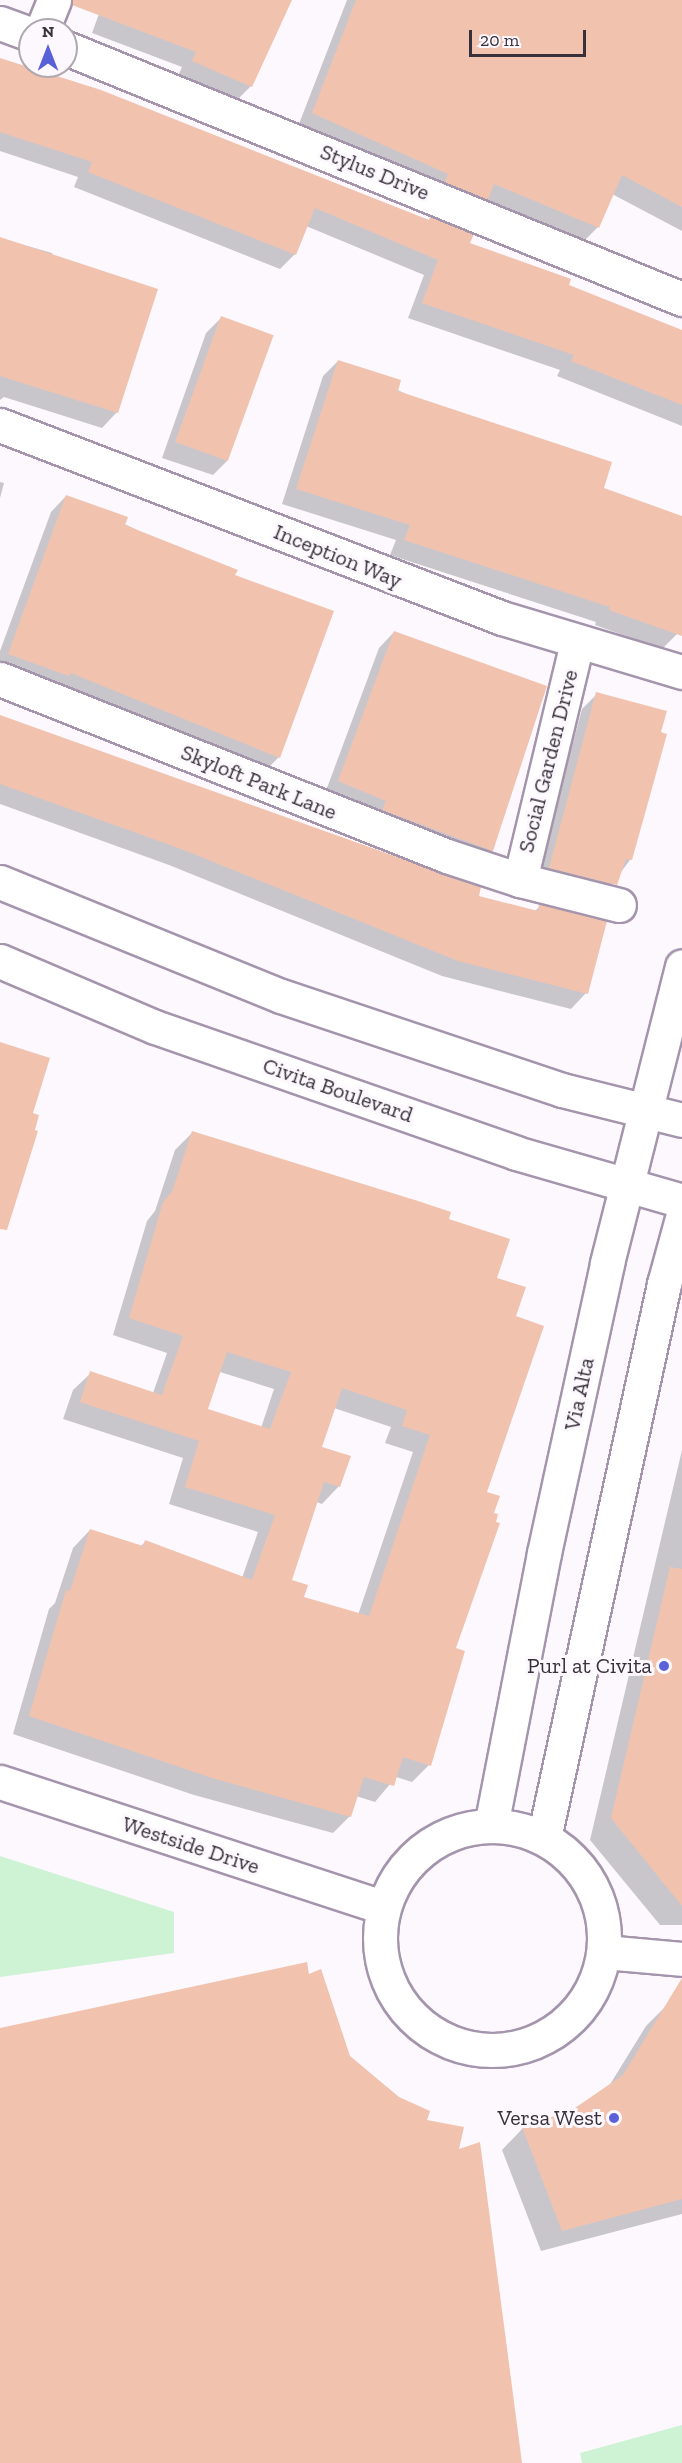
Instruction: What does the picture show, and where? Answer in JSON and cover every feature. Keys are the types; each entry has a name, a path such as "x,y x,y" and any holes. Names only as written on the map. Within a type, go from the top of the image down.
{"street":[{"path":"47,18 54,0"},
{"path":"0,23 18,30"},
{"name":"Stylus Drive","path":"78,53 682,299"},
{"name":"Inception Way","path":"0,424 382,574 577,642 682,672"},
{"name":"Social Garden Drive","path":"520,880 577,642"},
{"name":"Skyloft Park Lane","path":"0,679 379,830 520,880 619,905"},
{"path":"0,882 281,996 562,1090 682,1120"},
{"name":"Civita Boulevard","path":"0,961 155,1027 516,1153 682,1201"},
{"name":"Via Alta","path":"491,1826 544,1553 627,1186 682,966"},
{"path":"544,1838 662,1296 682,1218"},
{"name":"Westside Drive","path":"0,1782 383,1907"},
{"path":"491,1826 544,1838 572,1858 592,1886 603,1918 604,1952 594,1988 578,2010 542,2040 506,2050 469,2049 434,2036 406,2012 386,1980 378,1944 383,1907 398,1874 423,1848 455,1832 491,1826"},
{"path":"604,1952 682,1959"}],"green space":[{"path":"0,1856 174,1912 174,1953 0,1977"},
{"path":"682,2425 682,2463 582,2463 580,2453"}],"building":[{"path":"72,0 292,0 252,87 192,61 196,52 72,5"},
{"path":"356,0 682,0 682,207 622,175 599,228 494,184 488,200 445,182 448,174 312,113"},
{"path":"0,58 18,64 18,78 63,78 101,90 429,220 430,217 474,234 470,243 571,279 569,285 682,330 682,405 571,361 574,355 422,303 438,260 315,208 296,255 88,172 92,162 0,132"},
{"path":"0,237 158,289 118,413 0,376"},
{"path":"221,316 274,335 228,461 175,442"},
{"path":"338,360 401,380 398,391 612,462 604,488 682,516 682,636 609,610 610,607 404,540 410,525 296,489"},
{"path":"66,495 128,517 125,525 238,570 235,575 334,611 280,758 71,673 69,676 8,654"},
{"path":"394,631 547,686 493,851 382,810 386,801 338,781"},
{"path":"596,692 667,711 661,732 667,734 632,860 626,859 617,885 549,868"},
{"path":"0,715 481,887 479,896 538,911 539,904 607,921 588,994 458,961 184,850 0,784"},
{"path":"0,1042 50,1058 33,1113 39,1115 35,1130 38,1131 7,1230 0,1229"},
{"path":"192,1131 451,1212 449,1219 510,1239 497,1278 526,1287 516,1316 544,1326 487,1492 500,1496 494,1513 498,1514 496,1522 500,1523 456,1648 465,1651 431,1766 403,1757 394,1786 364,1777 351,1817 212,1778 29,1716 66,1590 70,1591 90,1529 143,1546 145,1540 252,1580 275,1515 185,1487 199,1441 80,1402 90,1371 162,1395 183,1336 129,1318 163,1202 172,1192","holes":["227,1352 291,1372 270,1429 208,1409","342,1388 407,1410 402,1426 430,1435 369,1616 304,1597 308,1585 292,1580 324,1482 340,1487 351,1456 322,1447"]},
{"name":"Purl at Civita","path":"670,1567 682,1569 682,1906 611,1818"},
{"path":"307,1962 309,1974 321,1969 350,2056 399,2097 430,2111 427,2120 464,2127 459,2149 480,2142 522,2463 0,2463 0,2028"},
{"name":"Versa West","path":"682,1978 682,2199 562,2231 522,2127 572,2110 623,2075"}],"place":[{"name":"Purl at Civita","path":"664,1666"},
{"name":"Versa West","path":"614,2118"}]}
